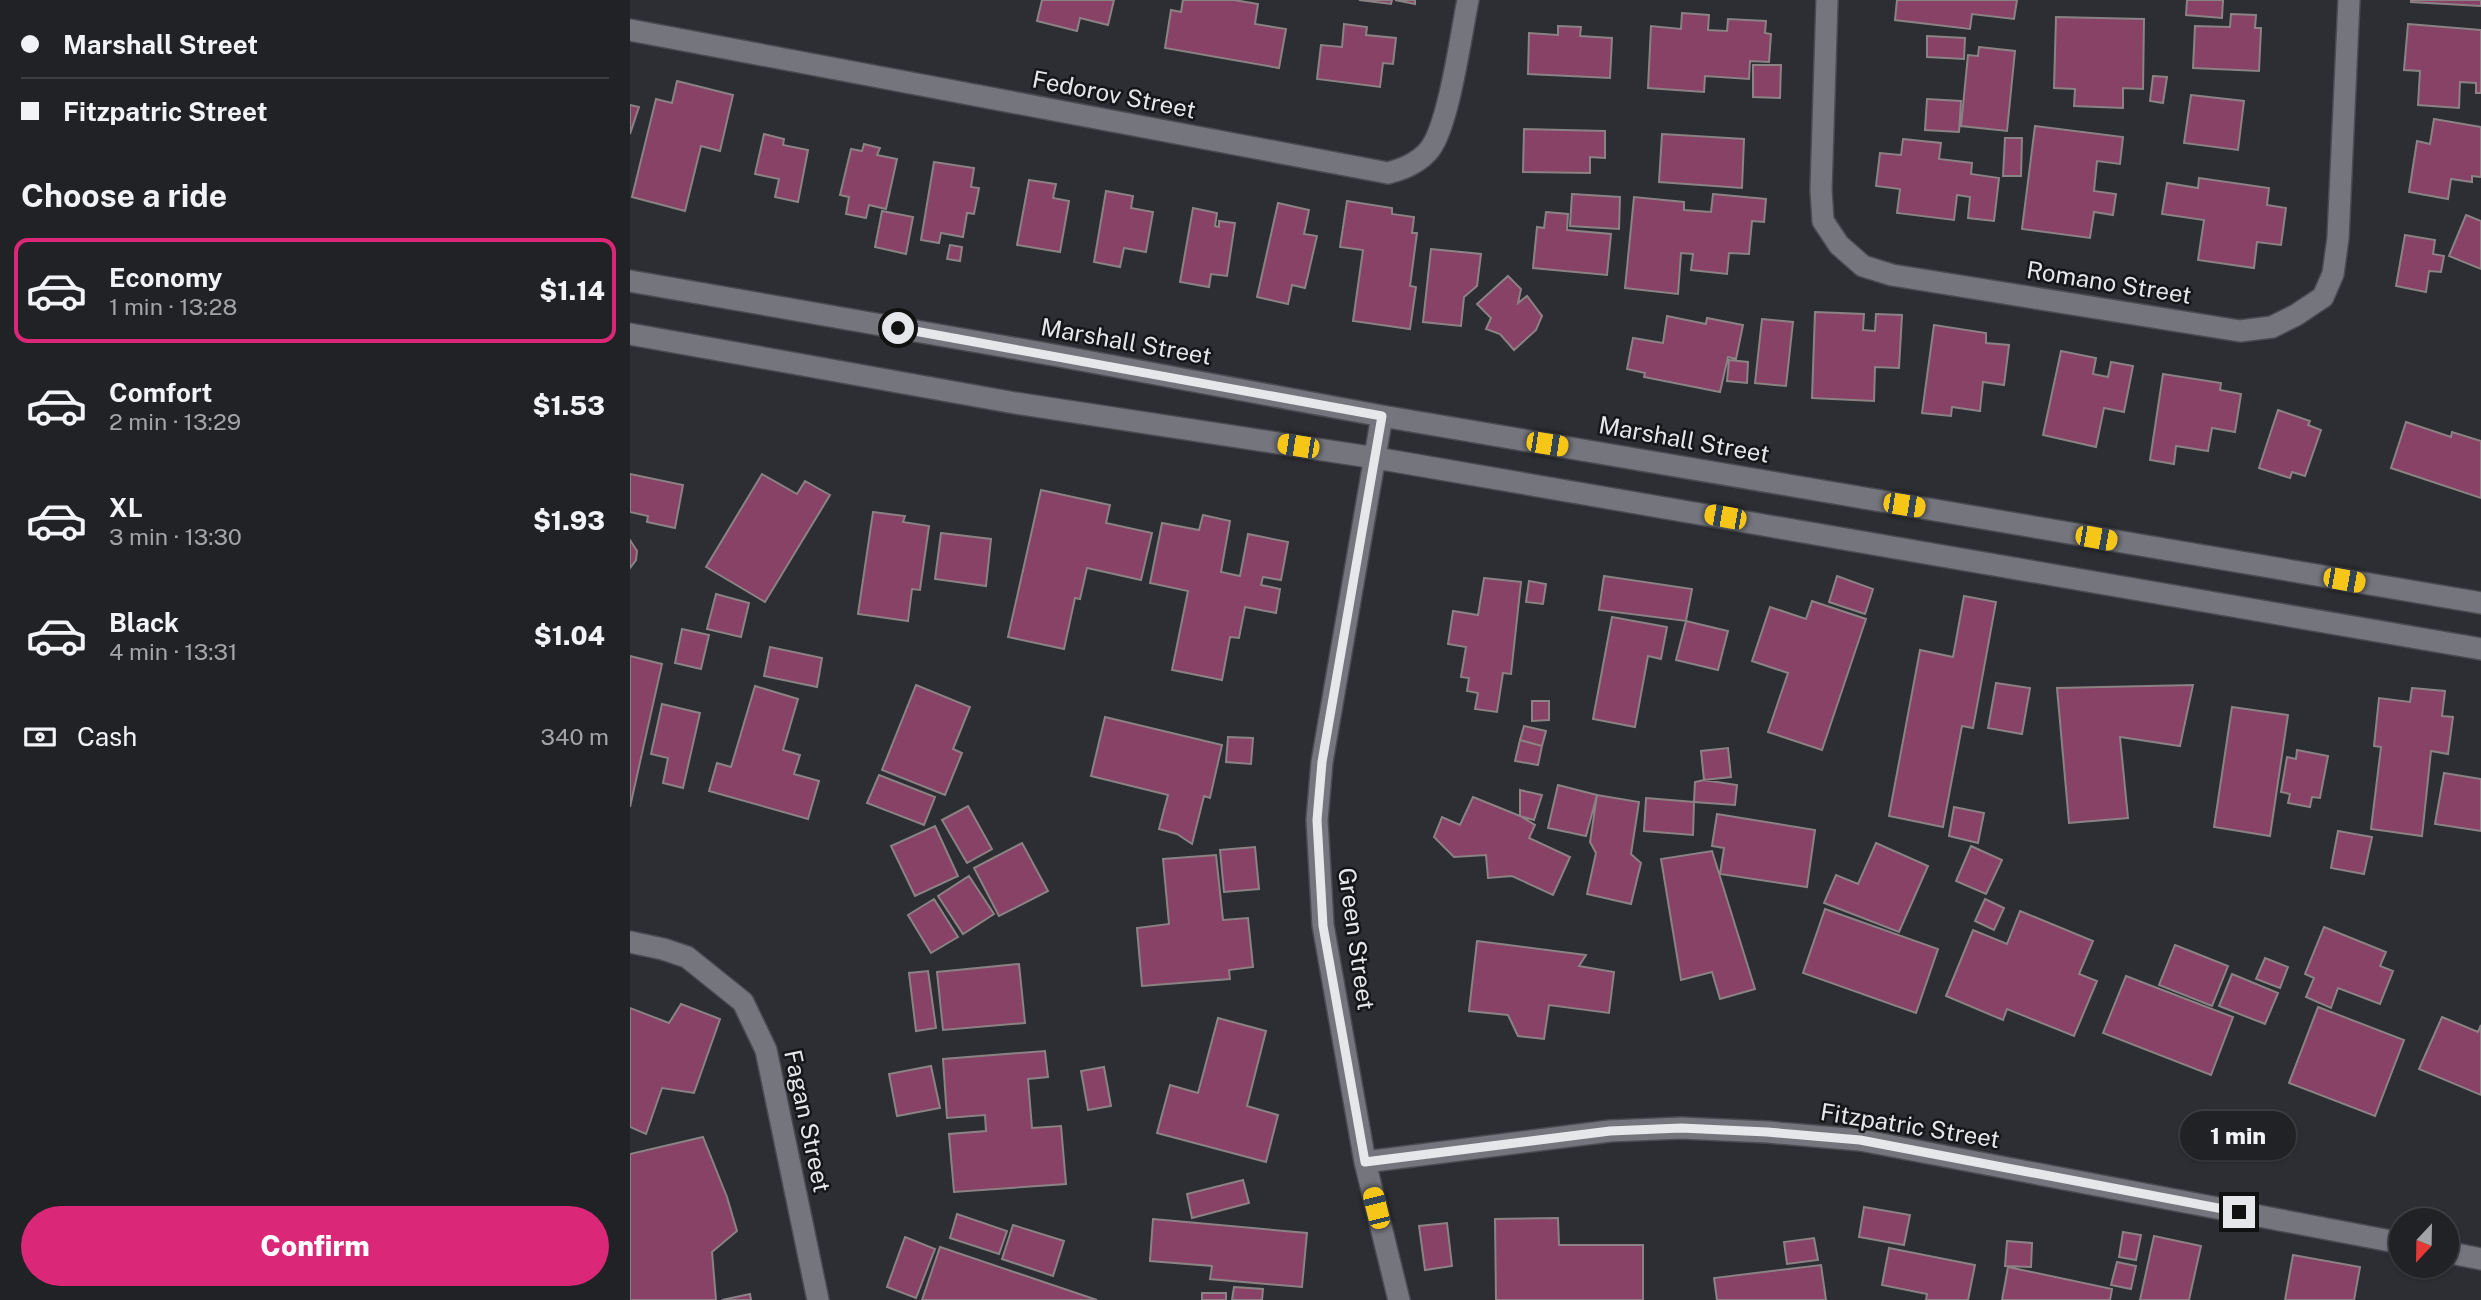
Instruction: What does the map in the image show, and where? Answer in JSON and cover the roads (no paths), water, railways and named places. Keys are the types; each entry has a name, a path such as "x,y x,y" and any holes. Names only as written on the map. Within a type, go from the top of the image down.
{"street":[{"name":"Fedorov Street","path":"630,30 1388,173 1408,167 1430,149 1442,124 1468,0"},
{"name":"Romano Street","path":"1827,0 1821,190 1823,221 1839,245 1863,266 1892,275 2241,331 2272,327 2296,315 2323,297 2333,274 2338,237 2349,0"},
{"name":"Marshall Street","path":"630,281 1382,416 2481,603"},
{"path":"630,334 1014,403 1376,458 2481,649"},
{"name":"Green Street","path":"1382,416 1322,762 1317,820 1323,926 1365,1162 1399,1300"},
{"name":"Fagan Street","path":"630,942 687,957 743,1002 766,1050 818,1300"},
{"name":"Fitzpatric Street","path":"1365,1162 1610,1131 1681,1128 1767,1132 1860,1140 2389,1241"},
{"path":"2459,1255 2481,1259"}]}
